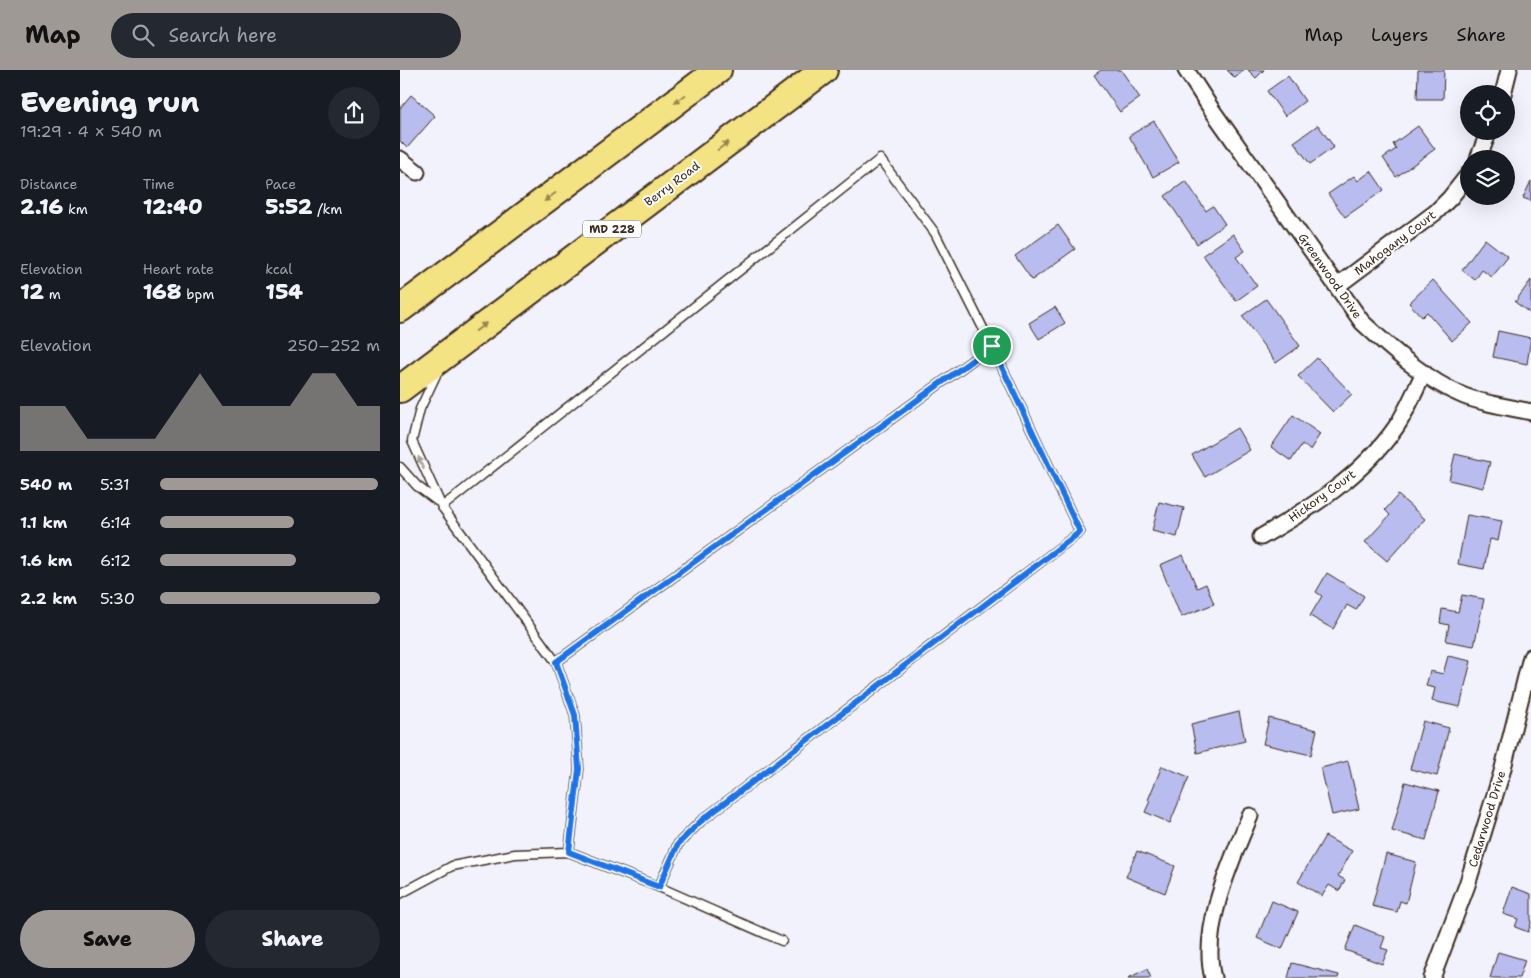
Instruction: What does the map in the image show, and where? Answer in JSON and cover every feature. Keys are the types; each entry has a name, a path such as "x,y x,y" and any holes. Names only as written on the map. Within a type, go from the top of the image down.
{"highway":[{"path":"400,309 718,70"},
{"name":"Berry Road","path":"400,389 824,70"}],"street":[{"name":"Greenwood Drive","path":"1186,70 1212,110 1362,322 1382,342 1439,384 1465,396 1531,412"},
{"path":"1505,85 1509,70"},
{"path":"400,159 417,172"},
{"name":"Mahogany Court","path":"1337,286 1436,212 1460,186"},
{"name":"Hickory Court","path":"1261,537 1288,522 1343,484 1372,457 1396,426 1424,373"},
{"name":"Cedarwood Drive","path":"1432,978 1467,885 1502,772 1531,657"},
{"path":"1213,978 1210,946 1218,899 1250,816"}],"lane":[{"path":"441,505 880,159 934,233 992,346 1080,532 701,821 678,844 659,887"},
{"path":"556,662 992,346"},
{"path":"447,353 420,409 412,441 441,505 556,662 575,715 579,769 569,852"},
{"path":"400,467 417,486 441,505"},
{"path":"400,894 452,866 515,854 569,852 659,887 782,941"}],"building":[{"path":"1101,70 1121,70 1140,98 1120,112 1094,75"},
{"path":"1227,70 1244,70 1235,78"},
{"path":"1248,70 1264,70 1256,78"},
{"path":"1418,70 1444,70 1443,99 1417,99"},
{"path":"1288,76 1305,101 1285,116 1267,91"},
{"path":"411,95 435,116 407,148 400,141 400,108"},
{"path":"1154,121 1179,162 1153,177 1129,136"},
{"path":"1318,125 1334,147 1310,164 1294,142"},
{"path":"1418,126 1435,149 1396,177 1383,158 1396,149 1393,144"},
{"path":"1371,171 1384,190 1345,217 1328,194 1354,176 1358,181"},
{"path":"1186,181 1206,211 1213,206 1225,224 1197,244 1165,196"},
{"path":"1531,181 1531,201 1523,198"},
{"path":"1058,225 1075,249 1032,280 1015,256"},
{"path":"1233,234 1245,251 1236,257 1257,286 1236,301 1203,255"},
{"path":"1485,239 1508,257 1492,277 1482,270 1475,280 1462,270"},
{"path":"1433,280 1472,323 1452,341 1427,312 1422,317 1409,303"},
{"path":"1531,280 1531,314 1515,302"},
{"path":"1266,299 1300,346 1276,363 1242,316"},
{"path":"1055,307 1065,323 1039,339 1029,323"},
{"path":"1498,331 1531,338 1527,364 1493,357"},
{"path":"1317,358 1352,394 1333,412 1298,376"},
{"path":"1293,415 1320,434 1310,450 1302,444 1291,461 1271,447"},
{"path":"1237,428 1250,450 1205,477 1192,455"},
{"path":"1455,454 1490,462 1483,488 1449,480"},
{"path":"1398,495 1425,519 1387,561 1365,542 1390,515 1385,510"},
{"path":"1159,502 1184,508 1177,537 1152,531"},
{"path":"1467,515 1502,521 1498,541 1490,539 1484,569 1458,564"},
{"path":"1183,555 1197,588 1206,584 1214,604 1181,617 1160,565"},
{"path":"1327,573 1364,596 1356,610 1347,605 1333,629 1310,616 1322,596 1316,592"},
{"path":"1462,595 1484,599 1474,646 1446,641 1449,625 1440,623 1442,609 1458,612"},
{"path":"1448,656 1471,661 1460,707 1432,701 1435,688 1426,686 1430,671 1443,674"},
{"path":"1239,712 1245,741 1197,753 1191,724"},
{"path":"1269,718 1317,730 1311,755 1263,744"},
{"path":"1423,721 1449,728 1437,776 1410,769"},
{"path":"1348,761 1359,809 1332,815 1321,768"},
{"path":"1162,766 1189,777 1170,823 1145,812"},
{"path":"1405,782 1439,791 1426,840 1392,831"},
{"path":"1325,836 1352,851 1338,876 1345,880 1339,891 1329,885 1322,896 1298,882"},
{"path":"1137,851 1175,866 1165,893 1126,877"},
{"path":"1386,854 1416,862 1406,903 1400,901 1397,912 1372,906"},
{"path":"1512,887 1531,894 1531,923 1528,932 1515,927 1518,919 1503,914"},
{"path":"1272,901 1298,912 1282,949 1257,938"},
{"path":"1355,925 1385,937 1381,948 1388,950 1382,964 1345,950"},
{"path":"1498,952 1525,960 1519,978 1490,978"},
{"path":"1292,963 1339,975 1338,978 1288,978"},
{"path":"1147,969 1151,978 1128,978"}],"route":[{"path":"992,346 1080,532 701,821 678,844 659,887 569,852 579,769 575,715 556,662 992,346"}]}
